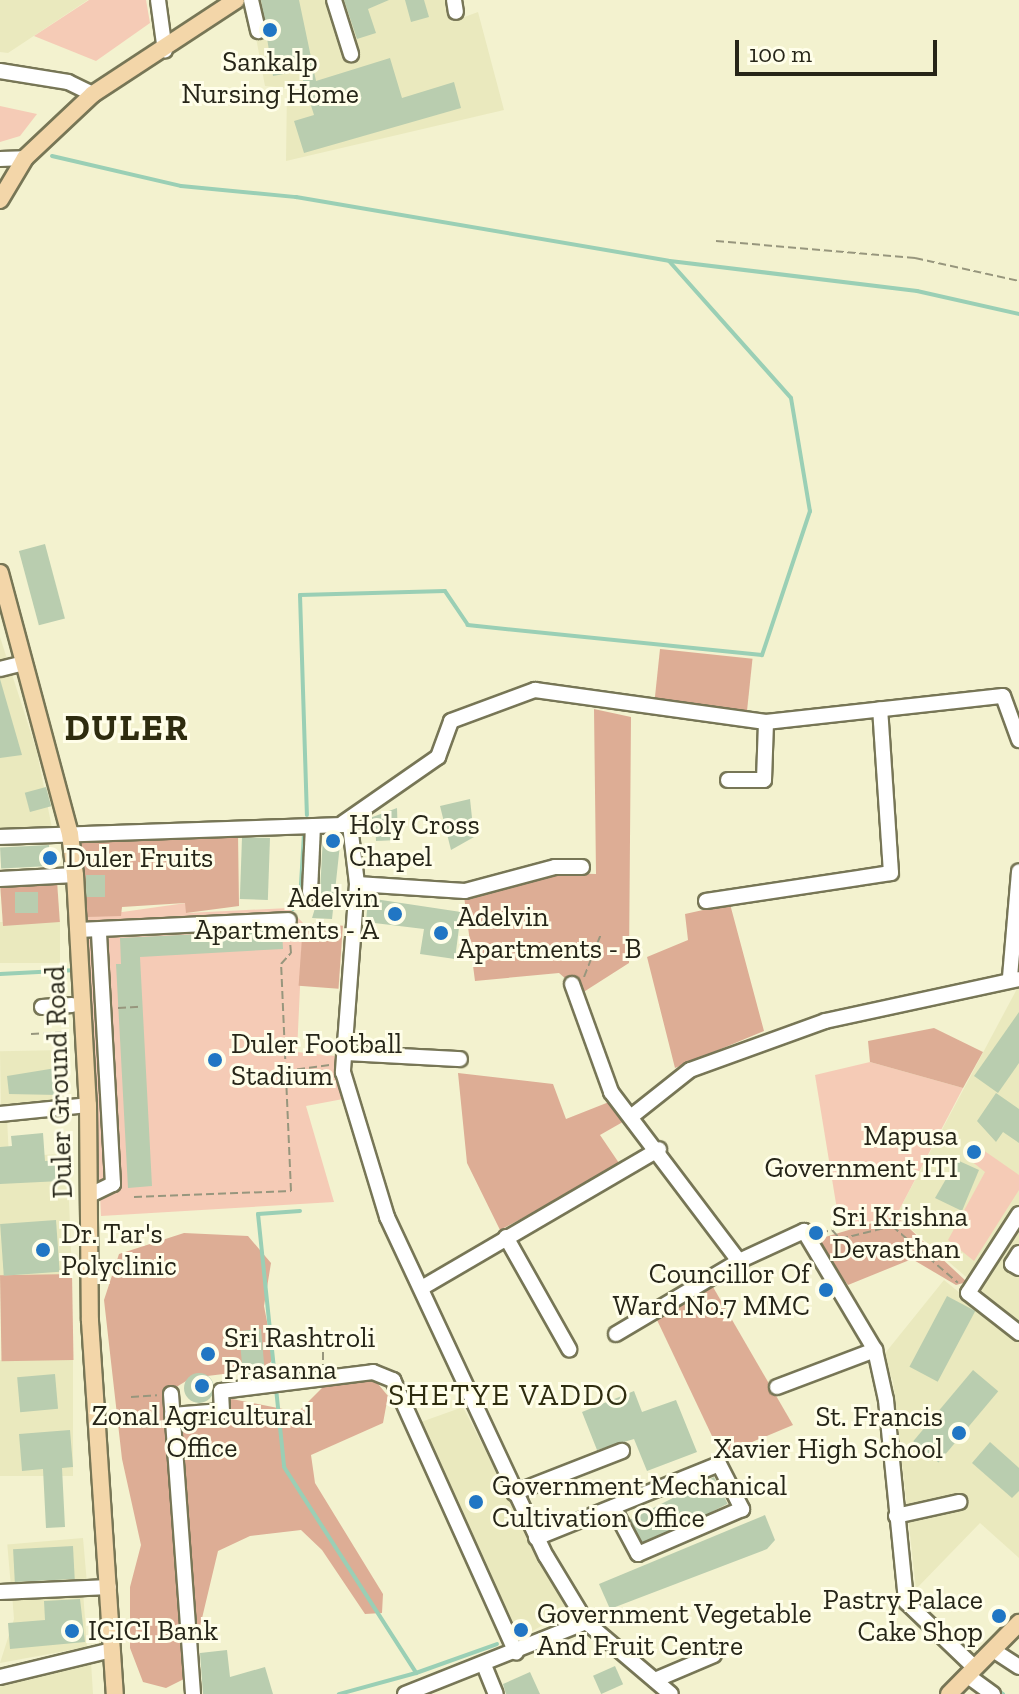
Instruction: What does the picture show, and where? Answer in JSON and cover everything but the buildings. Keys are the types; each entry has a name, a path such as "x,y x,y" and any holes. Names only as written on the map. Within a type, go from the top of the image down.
{"main road":[{"path":"0,200 25,158 93,94 165,51 236,0"},
{"name":"Duler Ground Road","path":"0,573 70,834 75,875 88,1105 90,1321 115,1694"},
{"path":"949,1694 1019,1623"}],"street":[{"path":"158,0 165,51"},
{"path":"251,0 258,31"},
{"path":"334,0 351,54"},
{"path":"0,71 68,82 93,94"},
{"path":"0,159 25,158"},
{"path":"0,669 24,663"},
{"path":"0,837 343,823 438,757 451,721 535,690 766,722 1003,696 1019,740"},
{"path":"706,901 891,873 880,709"},
{"path":"728,780 764,780 766,722"},
{"path":"343,823 352,831 357,884 343,1072 387,1217 425,1286 536,1538 586,1622 671,1694"},
{"path":"310,892 313,826"},
{"path":"357,884 465,891 555,867 582,867"},
{"path":"632,1116 664,1085 720,1059 825,1021 1014,978 1019,871"},
{"path":"0,879 75,875"},
{"path":"80,930 289,920"},
{"path":"88,1196 113,1184 99,930"},
{"path":"572,984 611,1092 659,1149 739,1261"},
{"path":"42,1007 72,1005"},
{"path":"344,1053 460,1059"},
{"path":"0,1114 88,1105"},
{"path":"425,1286 659,1149"},
{"path":"1019,1214 968,1293 1019,1333"},
{"path":"616,1334 739,1261 804,1231 875,1350 886,1400 906,1602 993,1694"},
{"path":"506,1237 569,1349"},
{"path":"1019,1253 1012,1264 1019,1268"},
{"path":"777,1387 875,1350"},
{"path":"172,1415 222,1411 221,1391 373,1372 393,1380 516,1653"},
{"path":"171,1394 193,1694"},
{"path":"514,1493 622,1451"},
{"path":"536,1538 719,1464 742,1509 638,1554 613,1507"},
{"path":"896,1516 959,1502"},
{"path":"0,1592 109,1587"},
{"path":"405,1694 422,1691 586,1622"},
{"path":"0,1677 112,1650"},
{"path":"993,1650 1019,1667"},
{"path":"655,1680 714,1655"},
{"path":"484,1665 496,1694"}],"path":[{"path":"716,241 915,258 1019,281"},
{"path":"134,1197 291,1191 281,964 291,953 289,920"},
{"path":"572,984 595,961 601,934"},
{"path":"103,1009 140,1007"},
{"path":"31,1034 73,1031"},
{"path":"285,1071 337,1064 343,1072"},
{"path":"807,1237 832,1230 840,1239 892,1226 968,1293"},
{"path":"131,1397 171,1394"}],"shaded area":[{"path":"0,0 88,0 8,53 0,52"},
{"path":"89,0 146,0 150,23 96,61 34,36"},
{"path":"249,0 447,0 451,22 478,12 504,110 286,161 287,88 265,86"},
{"path":"0,106 37,114 20,136 0,142"},
{"path":"0,637 37,752 52,828 0,830"},
{"path":"660,649 752,659 747,711 654,702"},
{"path":"594,709 631,717 629,963 582,993 559,973 475,981 464,896 558,873 596,874"},
{"path":"238,833 239,906 186,913 185,903 122,907 121,916 87,917 79,838"},
{"path":"57,881 60,922 3,926 0,885"},
{"name":"Duler Football Stadium","path":"186,903 187,913 289,908 303,923 297,1052 335,1056 343,1099 306,1106 334,1202 101,1216 87,917"},
{"path":"730,904 764,1031 675,1068 647,957 688,940 685,914"},
{"path":"0,922 60,922 60,963 0,963"},
{"path":"303,923 343,926 339,989 299,986"},
{"name":"Mapusa Government ITI","path":"1019,985 1019,1323 896,1216"},
{"path":"934,1028 983,1052 963,1088 870,1062 868,1041"},
{"path":"65,1050 66,1103 1,1104 0,1051"},
{"path":"870,1062 963,1088 896,1216 840,1228 815,1075"},
{"path":"458,1073 553,1084 566,1119 609,1102 628,1119 600,1135 621,1166 500,1230 467,1163"},
{"path":"7,1118 9,1158 67,1153 72,1274 0,1277 0,1119"},
{"path":"973,1143 1019,1175 1019,1190 974,1261 948,1240 985,1172 965,1156"},
{"path":"896,1216 967,1282 956,1285 912,1259 848,1285 815,1240"},
{"path":"184,1233 248,1236 271,1263 264,1306 274,1358 265,1369 191,1378 165,1394 169,1411 209,1408 232,1399 298,1412 327,1383 374,1379 388,1396 383,1423 311,1455 315,1483 383,1594 382,1613 365,1614 322,1550 301,1530 250,1536 218,1551 188,1677 166,1688 143,1682 130,1648 130,1587 141,1545 122,1459 104,1300 119,1254"},
{"path":"72,1274 74,1360 2,1361 0,1275"},
{"name":"St. Francis Xavier High School","path":"944,1280 1019,1341 1019,1558 980,1523 916,1589 893,1381 882,1357"},
{"path":"713,1287 793,1425 721,1455 657,1320"},
{"path":"0,1360 73,1360 73,1476 0,1476"},
{"name":"Government Mechanical Cultivation Office","path":"463,1407 568,1611 504,1647 407,1427"},
{"path":"83,1538 87,1580 11,1586 7,1545"},
{"path":"83,1591 87,1647 0,1663 14,1619 12,1594"},
{"path":"91,1662 93,1694 0,1694 0,1685"}],"waterway":[{"path":"52,156 181,186 296,197 669,261 791,398 810,511 762,655 468,625 445,591 300,595 307,815"},
{"path":"670,261 917,291 1019,314"},
{"path":"293,909 300,901 304,834"},
{"path":"0,974 77,970"},
{"path":"300,1211 258,1214 284,1467 416,1673 339,1694"},
{"path":"416,1673 497,1644"},
{"path":"995,1688 1003,1694"}],"place":[{"name":"Sankalp Nursing Home","path":"270,30"},
{"name":"Holy Cross Chapel","path":"333,841"},
{"name":"Duler Fruits","path":"50,858"},
{"name":"Adelvin Apartments - A","path":"395,914"},
{"name":"Adelvin Apartments - B","path":"441,933"},
{"name":"Duler Football Stadium","path":"215,1060"},
{"name":"Mapusa Government ITI","path":"974,1152"},
{"name":"Sri Krishna Devasthan","path":"816,1233"},
{"name":"Dr. Tar's Polyclinic","path":"43,1250"},
{"name":"Councillor Of Ward No.7 MMC","path":"826,1290"},
{"name":"Sri Rashtroli Prasanna","path":"208,1354"},
{"name":"Zonal Agricultural Office","path":"202,1386"},
{"name":"St. Francis Xavier High School","path":"959,1433"},
{"name":"Government Mechanical Cultivation Office","path":"476,1502"},
{"name":"Pastry Palace Cake Shop","path":"999,1616"},
{"name":"Government Vegetable And Fruit Centre","path":"521,1630"},
{"name":"ICICI Bank","path":"72,1631"}],"district":[{"name":"DULER","path":"127,728"},
{"name":"SHETYE VADDO","path":"509,1395"}]}
